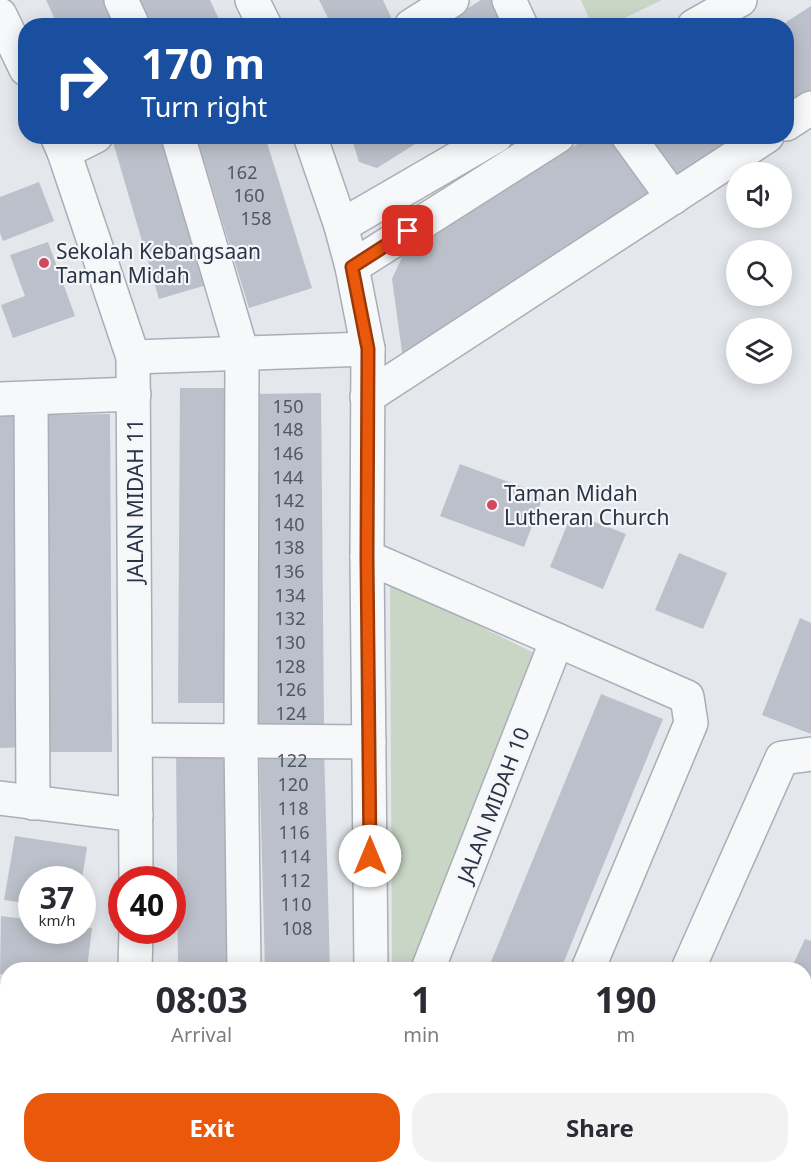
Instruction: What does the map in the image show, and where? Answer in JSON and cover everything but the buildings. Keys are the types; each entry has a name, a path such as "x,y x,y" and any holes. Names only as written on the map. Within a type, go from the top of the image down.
{"street":[{"path":"122,0 130,18"},
{"path":"252,0 260,18"},
{"path":"399,0 408,18"},
{"path":"422,18 452,0"},
{"path":"509,0 517,18"},
{"path":"708,18 740,0"},
{"path":"0,15 18,52"},
{"path":"794,119 811,108"},
{"name":"JALAN MIDAH 11","path":"61,144 133,357 136,866"},
{"path":"180,144 242,353 241,741 244,962"},
{"path":"313,144 341,225 352,267 368,349 370,962"},
{"path":"341,225 482,144"},
{"path":"352,267 545,144"},
{"path":"634,144 673,198"},
{"path":"367,397 756,144"},
{"path":"133,357 368,349"},
{"path":"33,803 16,399 134,394"},
{"path":"367,557 687,697 692,723 591,962"},
{"name":"JALAN MIDAH 10","path":"431,962 557,640"},
{"path":"136,740 369,742"},
{"path":"691,962 782,758 811,754"},
{"path":"0,798 136,815"},
{"path":"135,962 136,944"}],"green space":[{"path":"581,0 662,0 625,18 589,18"},
{"path":"390,582 534,653 419,962 392,962"}],"place":[{"name":"Sekolah Kebangsaan Taman Midah","path":"44,263"},
{"name":"Taman Midah Lutheran Church","path":"492,505"}],"route":[{"path":"370,856 367,557 368,349 352,267 408,231"}]}
